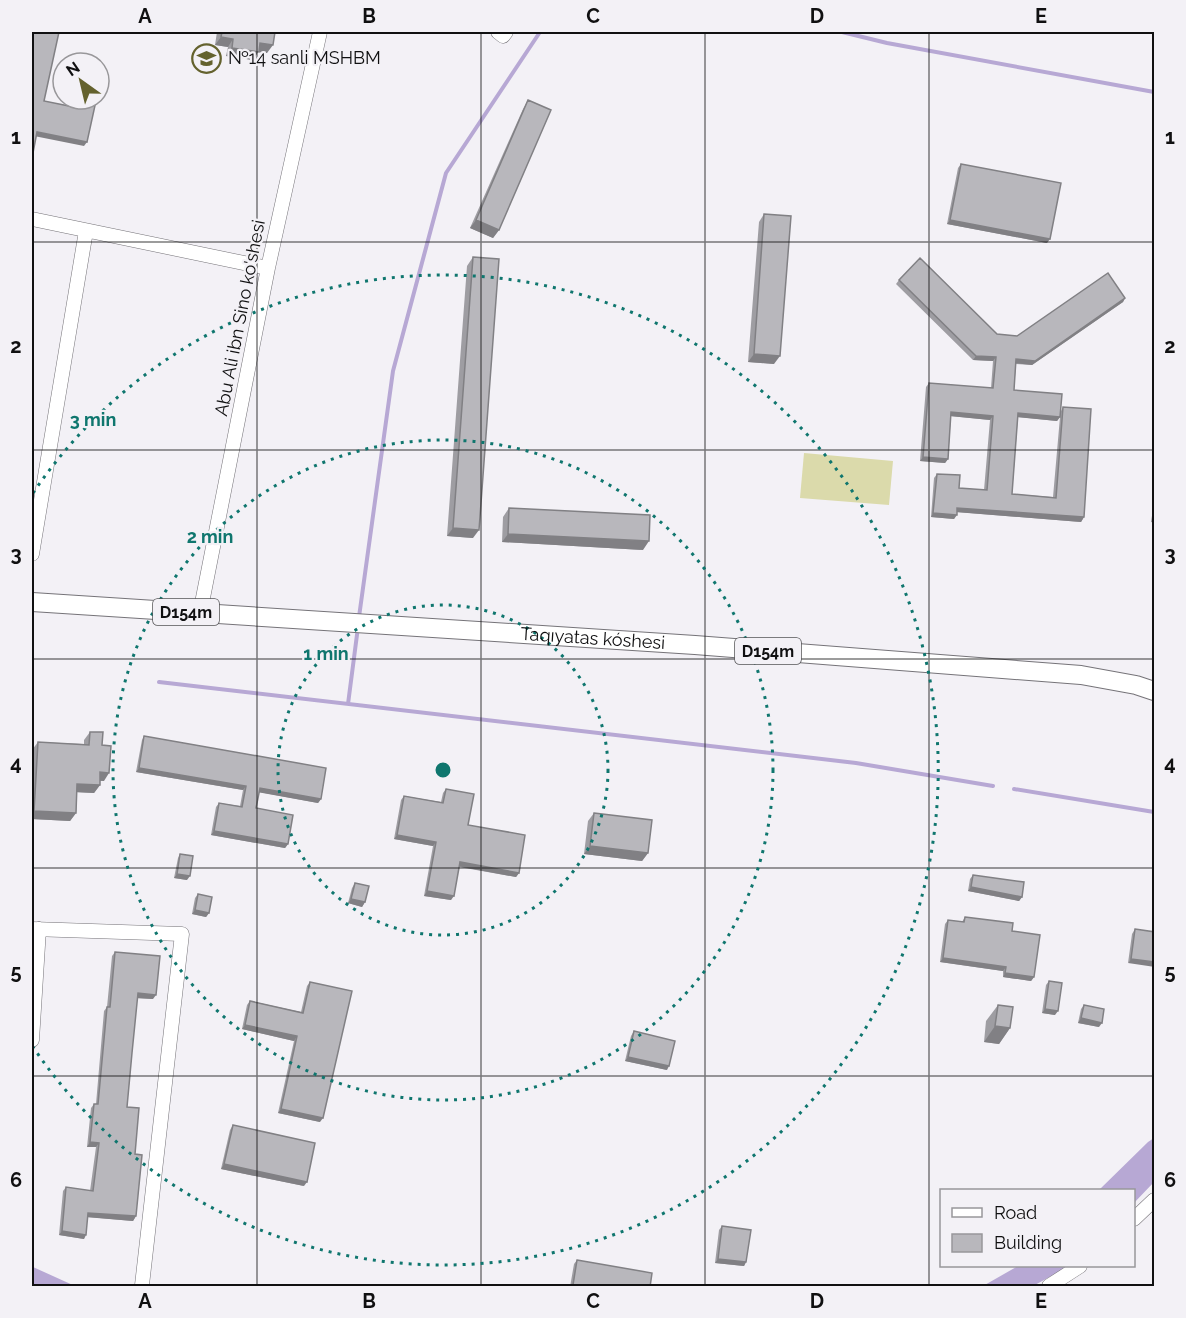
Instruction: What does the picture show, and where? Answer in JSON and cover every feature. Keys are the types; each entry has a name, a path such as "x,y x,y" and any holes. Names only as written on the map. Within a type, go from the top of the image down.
{"main road":[{"name":"Taqıyatas kóshesi","path":"32,602 695,645 1081,675 1137,685 1155,691"}],"street":[{"name":"Abu Ali ibn Sino ko'shesi","path":"200,613 268,268 320,32"},
{"path":"498,32 503,36 506,32"},
{"path":"32,219 268,268"},
{"path":"32,554 86,231"},
{"path":"32,1040 35,929 182,934 142,1285"},
{"path":"1135,1218 1155,1200"},
{"path":"1048,1287 1078,1267"}],"green space":[{"path":"804,453 893,461 889,505 800,498"}],"shaded area":[{"path":"1154,1138 1154,1182 1135,1202 1135,1189 1100,1189"},
{"path":"33,1267 75,1286 32,1286"},
{"path":"1016,1267 1068,1267 1033,1286 983,1286"}],"building":[{"path":"32,32 59,32 55,51 51,51 51,69 44,101 51,102 51,111 94,111 87,142 37,132 32,158"},
{"path":"222,32 275,32 273,45 260,43 259,52 232,48 233,39 221,37"},
{"path":"528,100 551,110 499,230 476,220"},
{"path":"961,164 1061,183 1050,239 950,220"},
{"path":"764,214 791,216 780,356 754,354"},
{"path":"473,257 499,259 479,530 453,528"},
{"path":"920,258 997,334 1017,336 1108,273 1125,298 1035,361 1016,359 1014,390 1062,394 1060,417 1018,413 1012,494 1056,498 1063,407 1091,409 1084,517 957,508 957,515 933,513 937,474 960,475 959,488 987,490 993,416 951,412 948,459 923,457 929,383 993,388 996,357 976,356 899,280"},
{"path":"509,508 650,515 649,541 508,534"},
{"path":"90,732 103,732 102,745 111,746 109,773 100,772 100,785 77,784 76,813 34,811 38,742 89,745"},
{"path":"144,736 326,768 321,799 260,788 256,808 293,815 288,844 214,831 219,803 242,807 246,786 139,768"},
{"path":"446,789 474,794 468,825 525,835 519,873 460,862 454,896 427,891 436,842 397,835 404,796 443,803"},
{"path":"594,813 652,820 648,853 590,846"},
{"path":"180,854 193,856 190,876 177,874"},
{"path":"973,875 1024,882 1022,897 971,887"},
{"path":"355,883 369,886 365,902 351,899"},
{"path":"198,894 212,897 209,913 195,910"},
{"path":"965,917 1013,923 1012,931 1040,935 1034,977 1005,973 1006,967 943,958 948,920 964,922"},
{"path":"1135,929 1155,932 1155,962 1131,959"},
{"path":"115,952 160,956 156,995 138,993 127,1107 139,1108 135,1154 142,1155 136,1216 88,1213 86,1235 62,1231 66,1187 93,1191 99,1143 90,1142 94,1104 98,1104 107,1007 110,1007"},
{"path":"1049,981 1062,983 1058,1011 1045,1009"},
{"path":"310,982 352,991 323,1118 281,1109 297,1036 245,1025 250,1001 303,1013"},
{"path":"998,1005 1013,1007 1010,1028 995,1026"},
{"path":"1084,1005 1104,1009 1102,1023 1081,1018"},
{"path":"634,1031 675,1041 669,1066 628,1057"},
{"path":"233,1125 315,1143 307,1182 224,1164"},
{"path":"722,1226 751,1230 746,1262 718,1259"},
{"path":"577,1260 652,1273 650,1287 573,1285"}],"waterway":[{"path":"359,617 393,371 446,173 540,32"},
{"path":"842,32 887,43 1154,92"},
{"path":"348,704 358,627"},
{"path":"159,682 856,763 993,786"},
{"path":"1014,789 1154,812"}],"place":[{"name":"№14 sanli MSHBM","path":"207,58"}]}
